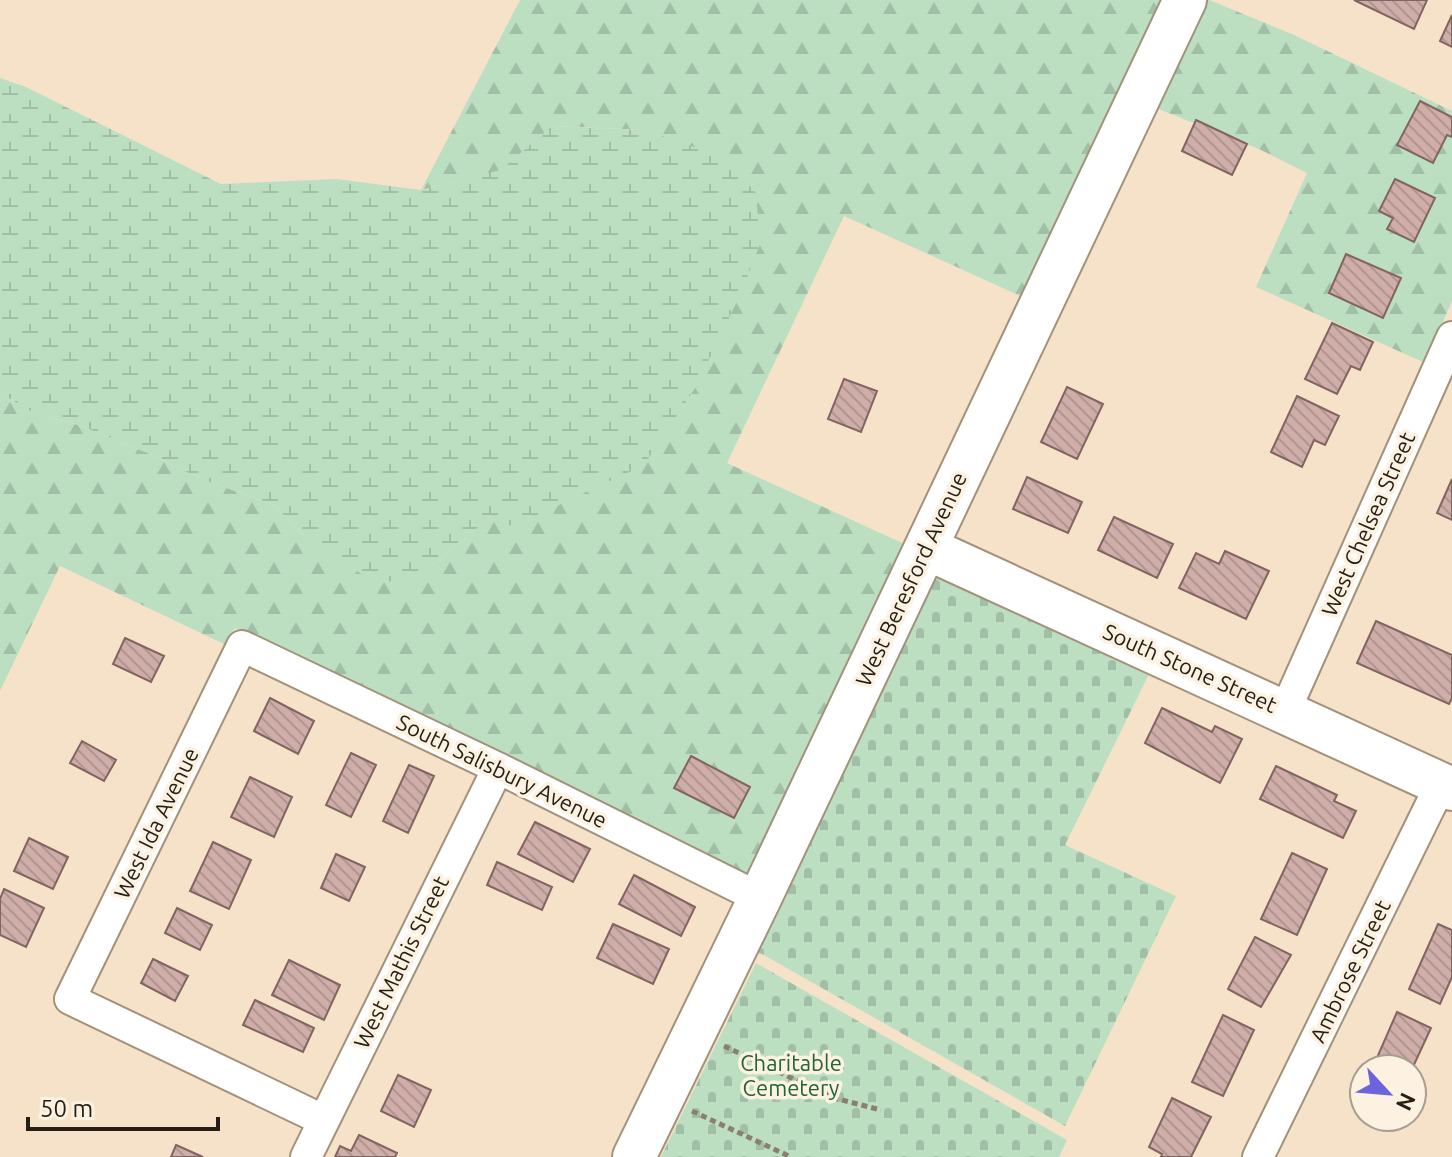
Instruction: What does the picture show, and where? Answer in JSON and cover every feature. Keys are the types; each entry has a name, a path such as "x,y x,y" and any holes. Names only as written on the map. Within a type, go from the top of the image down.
{"street":[{"name":"West Beresford Avenue","path":"634,1157 1185,0"},
{"name":"West Chelsea Street","path":"1285,711 1452,337"},
{"name":"South Stone Street","path":"926,548 1446,787"},
{"name":"South Salisbury Avenue","path":"242,646 760,898"},
{"name":"West Ida Avenue","path":"242,646 70,999 323,1120"},
{"name":"West Mathis Street","path":"306,1157 498,768"},
{"name":"Ambrose Street","path":"1258,1157 1446,787"}],"path":[{"path":"695,1030 751,1061 834,1098 881,1110"},
{"path":"663,1097 791,1157"}],"green space":[{"path":"520,0 1168,0 1027,299 844,216 727,463 911,547 752,880 491,750 235,628 226,645 60,566 0,691 0,393 36,414 79,425 199,478 274,505 310,541 420,575 486,521 645,130 553,126 502,170 421,190"},
{"path":"1201,0 1209,0 1292,34 1452,111 1452,301 1425,363 1256,287 1307,173 1261,150 1151,106"},
{"path":"0,78 26,87 221,184 337,179 421,190 501,170 552,126 645,130 720,156 756,193 760,244 741,293 695,388 644,465 514,526 486,521 420,575 377,584 310,541 274,505 199,478 79,425 36,414 0,393"},
{"path":"934,566 1153,666 1065,845 1176,896 1065,1126 754,952"},
{"name":"Charitable Cemetery","path":"756,963 1067,1140 1059,1157 661,1157"}],"building":[{"path":"1354,0 1427,0 1414,29"},
{"path":"1452,15 1452,47 1440,41"},
{"path":"1420,101 1452,117 1452,137 1447,135 1433,163 1397,145"},
{"path":"1196,120 1247,144 1232,175 1182,151"},
{"path":"1395,179 1435,198 1414,242 1387,229 1393,218 1379,211"},
{"path":"1346,254 1401,278 1383,318 1329,293"},
{"path":"1332,323 1373,342 1360,370 1351,366 1337,394 1305,379"},
{"path":"844,379 877,391 861,432 828,419"},
{"path":"1067,387 1103,404 1077,459 1041,442"},
{"path":"1297,396 1339,416 1325,445 1314,440 1302,467 1271,452"},
{"path":"1027,477 1082,502 1068,533 1013,509"},
{"path":"1452,479 1452,520 1437,513"},
{"path":"1114,517 1173,544 1157,578 1098,550"},
{"path":"1225,551 1269,571 1246,619 1179,588 1196,553 1219,564"},
{"path":"1376,621 1452,655 1452,698 1449,704 1357,663"},
{"path":"125,638 164,656 151,682 113,664"},
{"path":"270,698 314,721 298,754 254,731"},
{"path":"1162,708 1212,732 1215,726 1242,739 1220,783 1145,743"},
{"path":"82,741 116,760 104,781 70,763"},
{"path":"351,753 376,765 351,817 326,805"},
{"path":"691,756 750,787 734,818 674,788"},
{"path":"409,765 434,776 408,833 383,821"},
{"path":"1276,766 1337,795 1334,801 1356,811 1343,838 1260,799"},
{"path":"250,777 292,797 274,837 231,817"},
{"path":"535,822 590,849 573,882 518,854"},
{"path":"29,838 68,857 53,889 14,871"},
{"path":"213,842 251,860 229,909 190,891"},
{"path":"1292,853 1327,869 1297,935 1261,919"},
{"path":"336,854 365,867 349,901 321,888"},
{"path":"497,862 552,887 542,910 487,885"},
{"path":"634,875 695,907 681,936 619,904"},
{"path":"4,889 44,908 26,947 0,935 0,899"},
{"path":"177,908 212,925 200,950 165,933"},
{"path":"613,924 669,949 653,984 597,958"},
{"path":"1438,924 1452,930 1452,977 1440,1004 1409,989"},
{"path":"1255,937 1291,955 1261,1007 1228,989"},
{"path":"153,959 188,976 175,1001 141,983"},
{"path":"289,960 340,985 324,1020 272,995"},
{"path":"255,1000 314,1028 303,1052 243,1025"},
{"path":"1397,1012 1431,1028 1419,1053 1379,1053"},
{"path":"1223,1015 1254,1030 1223,1096 1192,1082"},
{"path":"398,1075 431,1090 414,1127 381,1111"},
{"path":"1172,1098 1211,1117 1191,1157 1161,1157 1162,1154 1149,1147"},
{"path":"359,1135 397,1153 395,1157 335,1157 340,1146 351,1151"},
{"path":"176,1145 203,1157 171,1157"}]}
